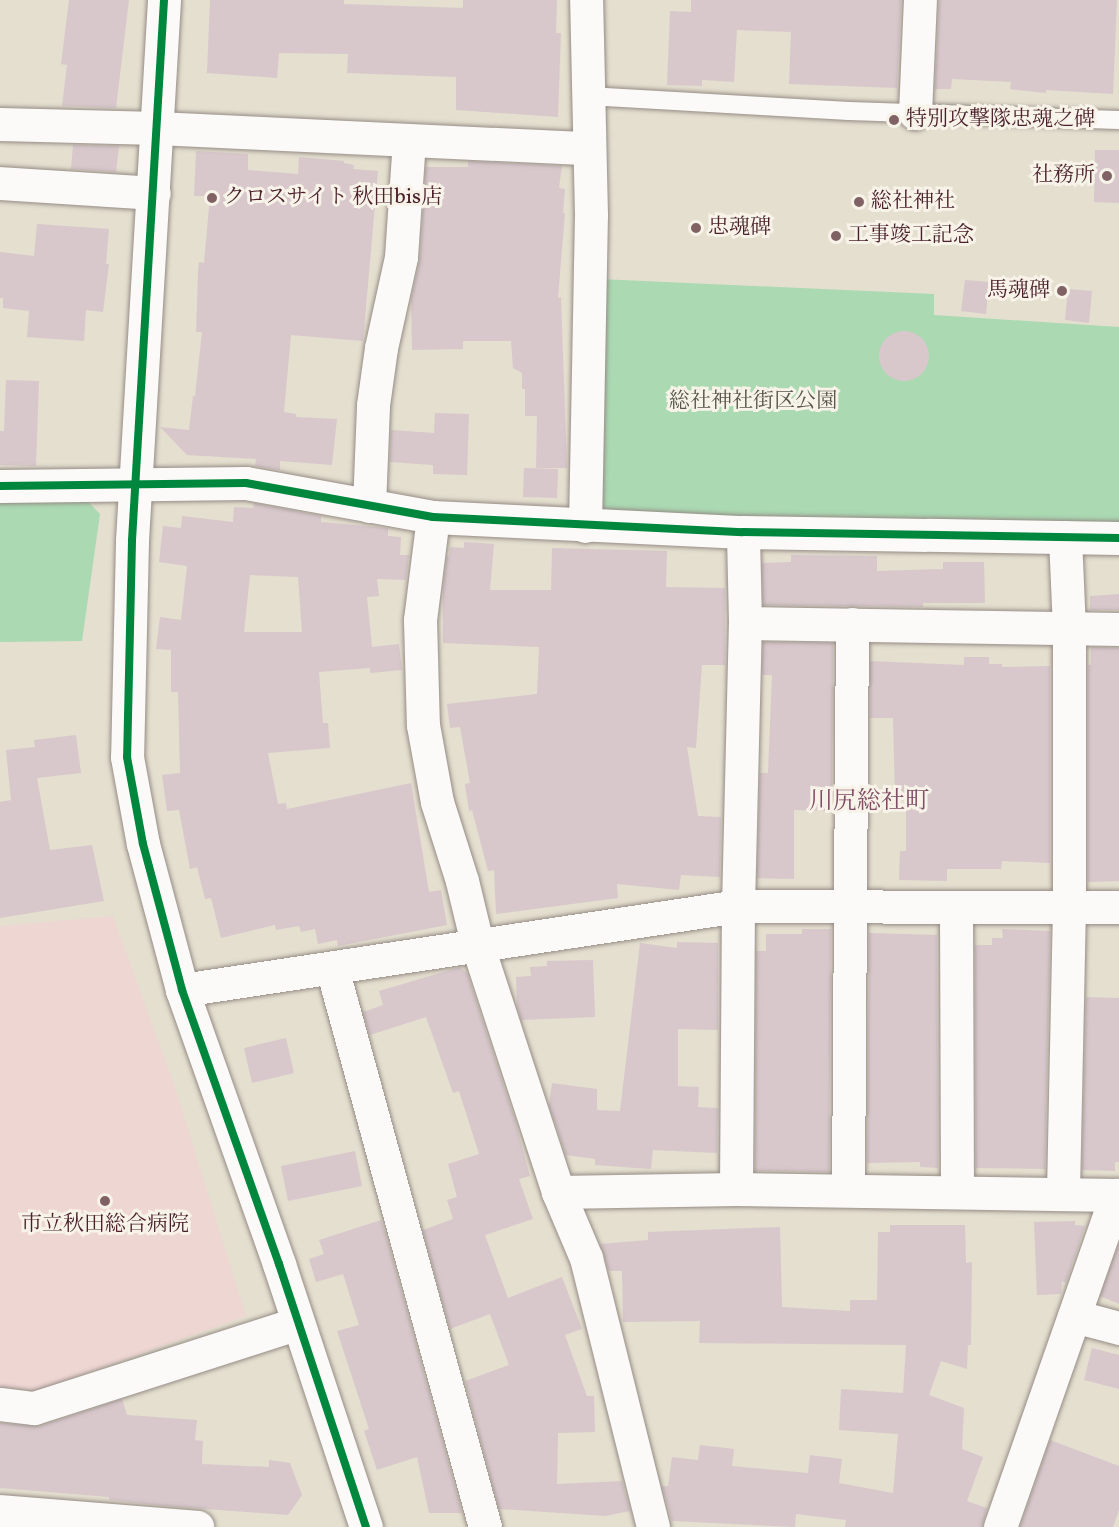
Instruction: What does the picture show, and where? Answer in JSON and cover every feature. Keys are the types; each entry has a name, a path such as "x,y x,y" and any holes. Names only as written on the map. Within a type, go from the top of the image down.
{"street":[{"path":"164,0 128,634 127,757 143,844 182,990 366,1527"},
{"path":"585,526 591,215 586,0"},
{"path":"915,113 920,0"},
{"path":"0,124 157,128 588,148"},
{"path":"369,506 373,405 381,348 401,258 409,140"},
{"path":"0,183 154,193"},
{"path":"0,486 137,482 246,483 433,517 743,532 1119,538"},
{"path":"433,517 420,620 423,726 437,802 462,881 478,947 558,1192 586,1258 652,1527"},
{"path":"736,1189 738,906 745,623 743,532"},
{"path":"1063,1192 1069,906 1069,629 1065,537"},
{"path":"745,623 1119,629"},
{"path":"848,1190 852,624"},
{"path":"182,990 738,906 1119,907"},
{"path":"956,907 957,1191"},
{"path":"332,968 485,1527"},
{"path":"558,1192 736,1189 1063,1192 1118,1195 1000,1527"},
{"path":"1074,1316 1119,1328"},
{"path":"0,1404 34,1408 298,1323"},
{"path":"8,1517 197,1527"}],"lane":[{"path":"588,96 722,105 1119,120"}],"shaded area":[{"name":"市立秋田総合病院","path":"113,916 175,1087 246,1316 36,1391 0,1387 0,926"}],"green space":[{"name":"総社神社街区公園","path":"599,279 934,294 934,315 1119,327 1119,524 747,519 596,511"},
{"path":"78,491 100,514 82,641 0,642 0,494"}],"building":[{"path":"69,0 129,0 116,108 62,106 67,65 61,64"},
{"path":"210,0 344,0 344,4 463,8 463,0 557,0 556,33 561,33 558,117 456,110 456,77 347,73 348,54 279,53 277,78 207,73"},
{"path":"691,0 901,0 897,88 789,84 791,32 737,30 734,82 702,80 702,86 667,85 670,11 691,12"},
{"path":"939,0 1117,0 1113,94 1046,90 1046,93 1010,89 1011,82 952,79 951,89 935,89"},
{"path":"73,145 119,146 116,172 71,169"},
{"name":"社務所","path":"1095,150 1119,150 1119,203 1094,202"},
{"path":"196,151 248,154 248,170 298,174 299,157 344,161 344,163 354,165 353,169 378,171 363,341 291,335 284,412 296,414 296,417 337,419 332,465 280,461 280,470 255,466 256,459 187,455 160,427 189,430 193,396 195,396 202,332 196,332 198,271 199,262 204,263 210,196 194,196"},
{"path":"468,161 562,166 559,188 565,189 563,213 565,213 558,298 561,297 567,468 536,468 537,416 525,416 525,389 522,389 522,373 513,368 511,341 463,341 463,349 412,350 411,300 420,258 426,167 468,167"},
{"path":"37,224 109,229 106,264 109,264 103,312 86,310 84,341 27,337 29,311 3,308 3,298 0,298 0,252 34,256"},
{"path":"965,280 989,282 986,314 961,311"},
{"path":"1068,289 1092,291 1089,323 1065,320"},
{"path":"904,331 918,335 925,342 929,356 925,370 918,377 904,381 890,377 883,370 879,356 883,342 890,335"},
{"path":"6,380 39,381 36,466 0,465 0,431 4,431"},
{"path":"435,413 469,414 467,475 433,474 433,465 390,462 391,430 434,433"},
{"path":"524,468 558,469 557,498 523,497"},
{"path":"254,503 321,516 321,522 388,528 388,536 401,537 400,555 409,555 406,580 377,579 379,596 367,597 372,647 399,644 402,670 370,673 370,668 319,672 323,723 328,723 330,748 268,753 278,804 286,803 287,809 411,783 429,892 441,890 447,925 338,946 337,940 318,944 315,929 301,932 299,926 276,930 275,925 221,938 211,898 205,899 197,867 190,869 179,810 167,811 162,775 180,773 178,692 171,692 171,650 156,649 160,617 181,620 187,566 159,562 163,526 181,528 182,516 233,522 234,507 253,508","holes":["250,575 298,577 302,632 244,632"]},
{"path":"464,542 494,544 490,590 551,590 552,548 667,551 666,587 725,588 725,665 702,665 696,748 687,747 698,816 721,817 720,877 681,875 679,890 617,884 618,898 496,914 494,870 488,871 472,810 469,811 465,784 470,783 460,727 450,728 447,704 537,694 539,647 443,643 443,588 447,556 449,557 450,547 464,548"},
{"path":"791,555 877,556 877,571 943,569 943,562 984,562 985,603 923,603 923,607 763,605 762,563 791,562"},
{"path":"1119,594 1119,610 1090,610 1090,596"},
{"path":"763,642 833,643 832,811 794,810 794,879 757,878 760,773 768,773 772,675 762,675"},
{"path":"1091,647 1119,648 1119,881 1088,882 1088,665 1091,665"},
{"path":"964,657 989,657 989,664 1002,664 1002,667 1050,666 1050,863 1002,861 1001,869 947,869 947,881 899,880 900,851 906,851 906,798 895,798 893,718 870,718 870,661 964,665"},
{"path":"76,735 81,773 37,778 50,850 92,845 104,901 0,918 0,802 11,800 6,750 35,747 34,740"},
{"path":"802,929 831,929 829,1172 755,1171 756,951 766,951 766,934 802,934"},
{"path":"1002,929 1050,931 1045,1169 976,1168 975,945 992,945 992,938 1003,938"},
{"path":"869,933 937,935 938,1168 920,1167 920,1162 867,1163"},
{"path":"677,942 718,943 718,1030 678,1029 678,1086 699,1087 698,1107 718,1108 717,1153 653,1150 651,1169 595,1165 595,1159 566,1155 549,1105 552,1083 597,1089 597,1110 620,1111 640,943 677,948"},
{"path":"593,960 595,1017 521,1020 517,1005 516,977 531,976 530,967 547,966 547,961"},
{"path":"460,967 467,973 514,1117 530,1176 519,1179 533,1219 485,1235 508,1298 562,1277 582,1329 565,1335 587,1396 594,1396 595,1432 558,1433 557,1484 622,1481 630,1511 605,1516 499,1509 465,1381 509,1365 490,1314 450,1329 423,1230 453,1219 447,1200 457,1197 448,1164 479,1154 459,1091 453,1093 426,1017 370,1035 363,1012 383,1005 379,991"},
{"path":"1086,997 1119,998 1119,1162 1115,1162 1115,1171 1082,1170"},
{"path":"286,1038 294,1073 252,1083 244,1048"},
{"path":"355,1151 362,1186 288,1201 281,1166"},
{"path":"381,1220 462,1513 429,1513 417,1457 377,1470 364,1431 369,1429 337,1331 359,1325 343,1274 316,1282 309,1259 324,1254 319,1240"},
{"path":"1075,1221 1075,1225 1085,1226 1066,1283 1062,1281 1061,1294 1037,1295 1034,1222"},
{"path":"890,1225 965,1225 966,1263 972,1262 971,1345 968,1345 967,1369 941,1361 929,1395 964,1408 962,1449 983,1457 967,1501 987,1508 982,1527 845,1527 846,1520 796,1514 795,1527 672,1521 662,1486 668,1486 672,1457 698,1460 700,1445 734,1449 732,1466 808,1473 810,1455 842,1459 839,1483 893,1493 898,1434 839,1430 841,1389 903,1393 906,1345 699,1343 700,1321 623,1322 622,1271 609,1271 600,1244 648,1240 648,1232 780,1227 782,1307 850,1311 850,1300 877,1300 878,1232 890,1232"},
{"path":"1119,1243 1119,1304 1100,1296"},
{"path":"1092,1348 1119,1355 1119,1389 1084,1380"},
{"path":"122,1399 127,1415 197,1420 195,1440 203,1441 202,1464 269,1467 269,1460 290,1463 302,1495 288,1515 165,1506 109,1500 109,1497 0,1488 0,1423 40,1426"},
{"path":"1050,1440 1119,1466 1119,1510 1113,1527 1020,1527"}],"cycle path":[{"path":"164,0 132,541 127,757 143,844 182,990 279,1264 366,1527"},
{"path":"0,486 246,483 433,517 743,532 1119,538"}],"place":[{"name":"特別攻撃隊忠魂之碑","path":"894,120"},
{"name":"社務所","path":"1107,176"},
{"name":"クロスサイト 秋田bis店","path":"212,198"},
{"name":"総社神社","path":"859,202"},
{"name":"忠魂碑","path":"696,228"},
{"name":"工事竣工記念","path":"836,236"},
{"name":"馬魂碑","path":"1062,291"},
{"name":"市立秋田総合病院","path":"105,1201"}],"district":[{"name":"川尻総社町","path":"869,803"}]}
